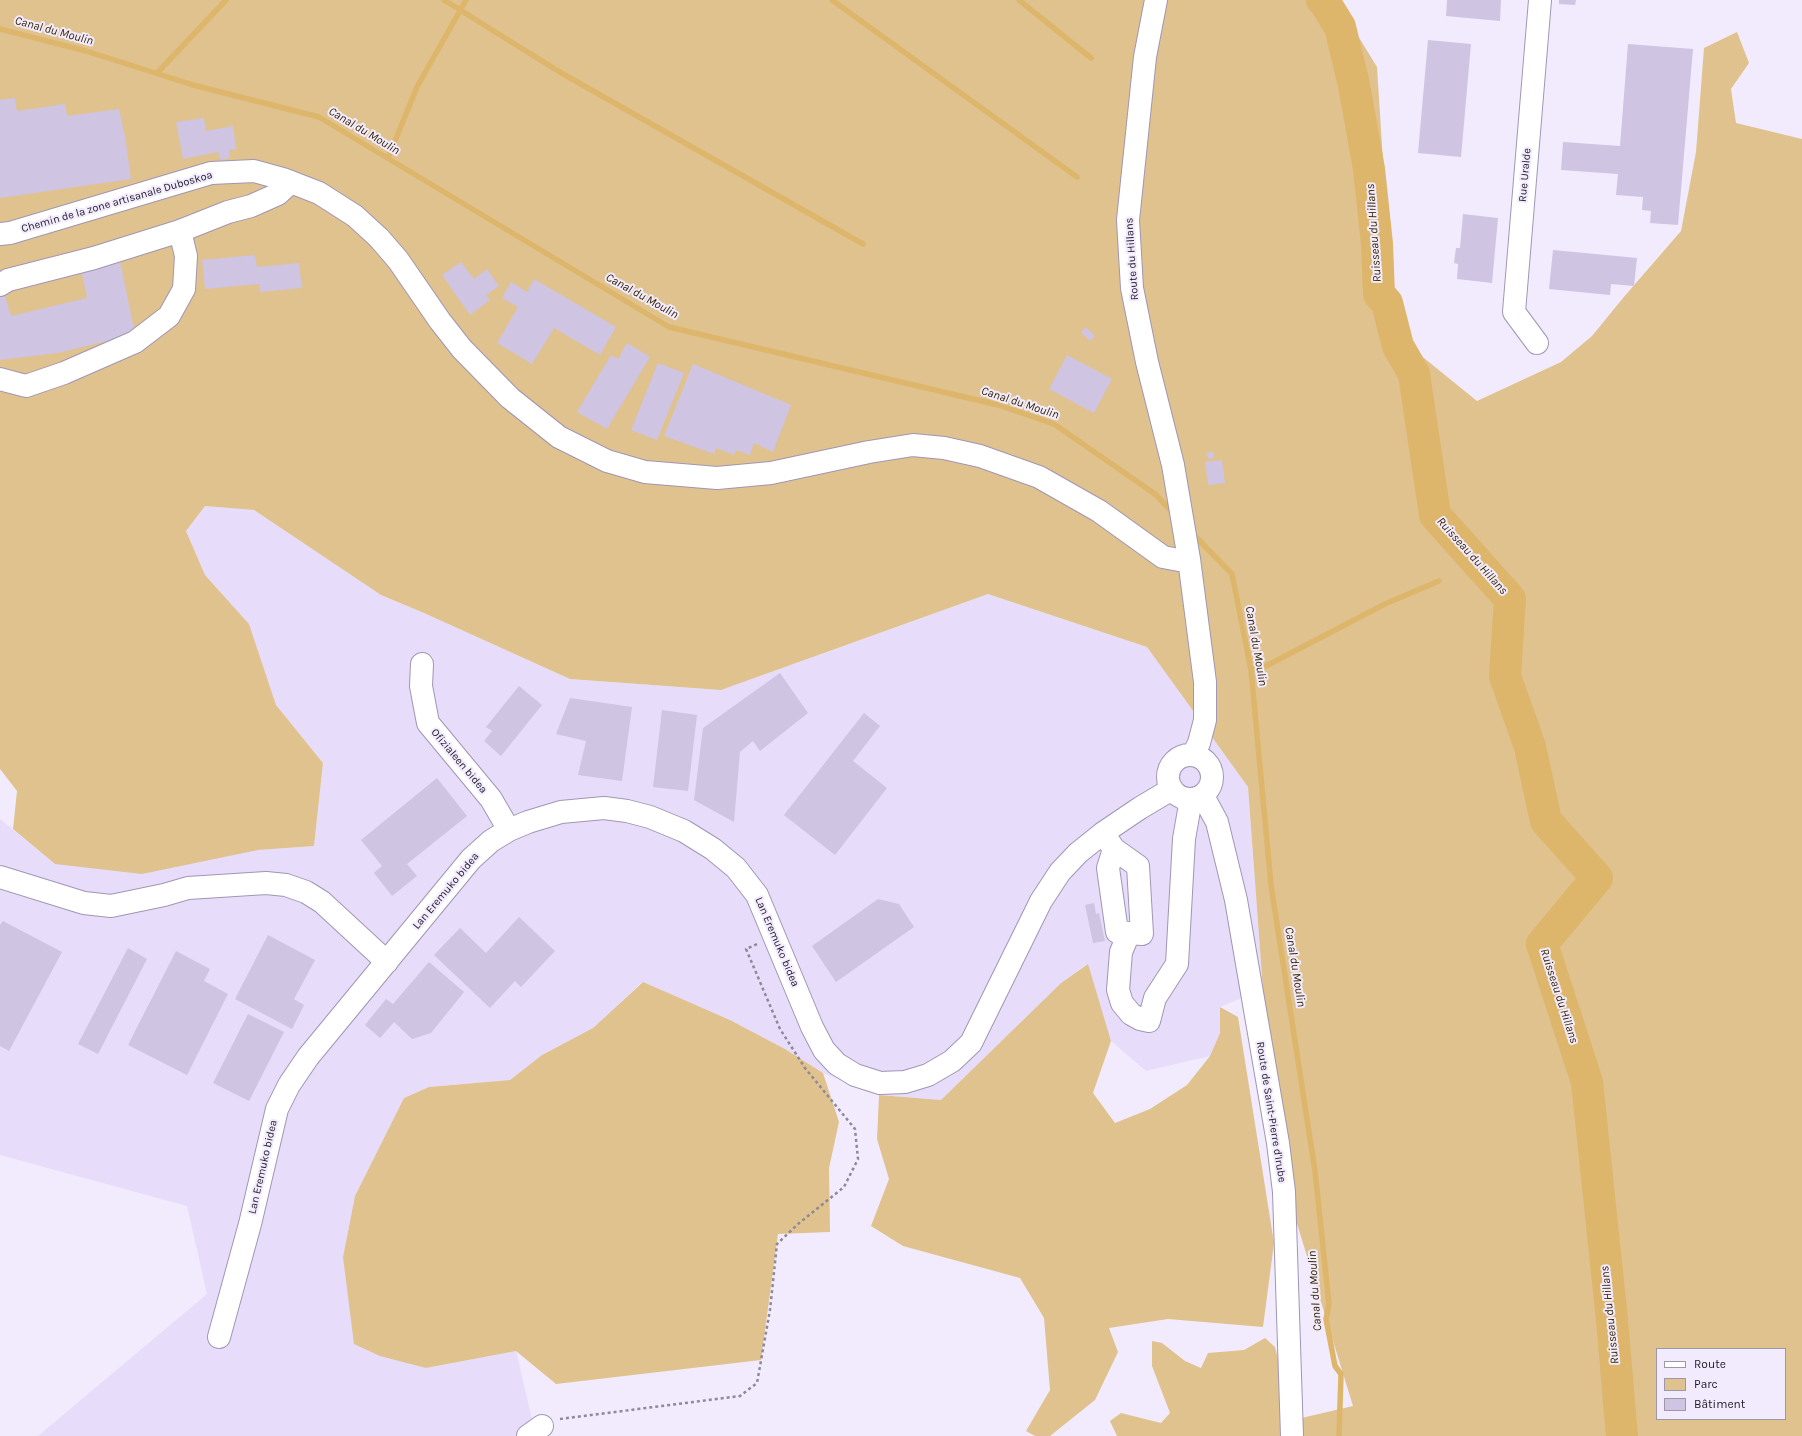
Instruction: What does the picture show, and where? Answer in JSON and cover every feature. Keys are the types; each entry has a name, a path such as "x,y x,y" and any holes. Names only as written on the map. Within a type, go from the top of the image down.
{"street":[{"name":"Route du Hillans","path":"1156,0 1144,57 1128,220 1132,288 1147,362 1173,465 1189,559"},
{"name":"Rue Uralde","path":"1537,343 1514,312 1540,0"},
{"name":"Chemin de la zone artisanale Duboskoa","path":"0,234 10,233 211,172 254,171 291,182 319,193 355,216 380,238 462,349 510,398 559,437 607,461 645,472 717,478 771,473 869,452 913,445 944,448 980,456 1039,477 1099,511 1163,557 1179,560 1189,559"},
{"path":"0,285 8,280 94,258 180,231 228,212 251,206 278,194 291,182"},
{"path":"0,379 26,386 64,374 135,342 169,316 184,289 186,256 180,231"},
{"path":"1129,933 1121,952 1118,990 1122,1003 1131,1014 1140,1019 1149,1021 1155,998 1177,964 1188,795 1208,790 1213,776 1207,762 1193,755 1199,743 1205,720 1205,682 1189,559"},
{"name":"Ofizialeen bidea","path":"422,664 421,686 428,724 491,799 509,830"},
{"name":"Route de Saint-Pierre d'Irube","path":"1193,755 1185,755 1172,764 1169,770 1168,778 1217,822 1233,886 1278,1143 1284,1192 1292,1436"},
{"name":"Lan Eremuko bidea","path":"219,1337 250,1224 277,1109 289,1085 308,1057 471,859 491,841 509,830 528,822 561,812 604,808 627,811 650,817 684,831 713,849 736,868 757,895 775,935 812,1027 824,1050 837,1064 855,1075 880,1083 905,1082 928,1075 952,1061 971,1043 1041,901 1060,872 1078,853 1108,841 1140,808 1188,795"},
{"path":"1108,841 1138,866 1142,934 1117,932 1108,868 1108,841"},
{"path":"0,877 84,903 111,906 156,897 188,888 266,883 286,885 306,892 322,902 387,962"}],"path":[{"path":"535,1431 558,1420 740,1396 757,1383 770,1310 777,1244 798,1224 844,1187 858,1159 855,1129 805,1068 780,1030 746,949 775,935"}],"shaded area":[{"path":"205,506 254,510 381,595 570,679 721,690 988,594 1147,647 1248,787 1263,989 1220,1007 1220,1033 1210,1056 1146,1071 1111,1041 1087,964 1061,983 941,1100 879,1095 823,1073 785,1049 730,1020 642,982 593,1028 542,1055 510,1080 429,1087 404,1098 355,1196 343,1257 426,1368 516,1351 536,1436 38,1436 207,1294 187,1206 0,1155 0,819 55,864 314,846 323,763 276,705 249,624 205,575 186,531"}],"green space":[{"path":"0,0 1336,0 1377,67 1388,239 1387,303 1419,354 1477,401 1561,362 1592,336 1681,231 1696,152 1704,48 1737,32 1749,63 1731,89 1736,123 1802,139 1802,1436 1117,1436 1110,1421 1121,1413 1161,1423 1170,1413 1152,1366 1152,1341 1162,1343 1185,1361 1201,1368 1208,1353 1244,1350 1265,1338 1275,1347 1281,1371 1284,1406 1280,1423 1353,1406 1275,1152 1248,787 1147,647 988,594 721,690 570,679 381,595 254,510 205,506 186,531 205,575 249,624 276,705 323,763 314,846 258,850 142,874 55,864 13,829 17,791 0,769"},
{"path":"1088,964 1111,1041 1093,1093 1115,1123 1150,1109 1187,1085 1210,1056 1220,1033 1220,1007 1238,1017 1274,1243 1263,1327 1168,1319 1109,1328 1118,1352 1095,1400 1050,1436 1035,1436 1026,1431 1050,1390 1044,1318 1020,1278 903,1246 871,1226 889,1179 877,1139 879,1095 941,1100 1061,983"},
{"path":"643,982 730,1020 785,1049 823,1073 839,1122 829,1168 830,1232 778,1234 761,1360 556,1384 516,1351 426,1368 380,1356 354,1344 343,1257 355,1196 404,1098 429,1087 510,1080 542,1055 593,1028"}],"building":[{"path":"1447,0 1501,0 1500,21 1446,16"},
{"path":"1559,0 1576,0 1575,5 1559,4"},
{"path":"1428,40 1471,44 1461,157 1418,153"},
{"path":"1628,44 1693,49 1678,225 1650,223 1651,211 1642,210 1643,197 1616,195 1618,174 1561,170 1563,142 1620,146"},
{"path":"15,98 17,111 65,104 67,116 119,109 125,136 131,179 0,198 0,100"},
{"path":"204,118 206,131 233,126 236,149 229,150 230,158 220,160 218,152 183,159 176,122"},
{"path":"1463,214 1498,218 1492,283 1457,279 1458,264 1454,263 1456,248 1460,248"},
{"path":"1553,250 1637,258 1634,286 1611,284 1610,295 1549,289"},
{"path":"255,255 257,267 299,263 302,288 260,292 259,284 205,289 202,260"},
{"path":"120,261 135,334 58,353 0,360 0,297 4,293 11,316 87,298 81,269"},
{"path":"461,262 474,279 487,269 499,286 486,295 490,300 470,315 442,275"},
{"path":"534,279 616,327 600,355 554,328 532,364 497,343 518,307 502,298 511,282 527,292"},
{"path":"1086,327 1095,336 1090,341 1081,332"},
{"path":"627,343 650,357 607,429 577,412 611,355 618,359"},
{"path":"1067,355 1112,379 1094,413 1049,389"},
{"path":"658,363 684,373 657,440 631,430"},
{"path":"693,364 791,405 773,452 754,443 750,455 736,450 734,455 716,448 714,454 664,436"},
{"path":"1207,452 1214,452 1214,458 1208,459"},
{"path":"1222,460 1225,483 1208,485 1205,462"},
{"path":"780,673 808,713 760,751 753,741 740,752 734,822 694,800 703,728"},
{"path":"519,686 542,705 501,756 484,741 492,731 486,727"},
{"path":"570,698 632,707 622,781 578,775 586,741 556,734"},
{"path":"662,710 697,715 688,791 653,787"},
{"path":"864,713 880,726 853,761 887,788 835,855 784,815"},
{"path":"437,778 467,816 407,864 417,876 392,896 374,873 382,866 361,840"},
{"path":"878,899 899,904 914,927 836,982 812,946"},
{"path":"1094,903 1096,914 1099,913 1105,941 1093,943 1085,905"},
{"path":"519,917 555,951 521,987 515,981 490,1008 434,955 460,928 486,953"},
{"path":"3,921 62,952 9,1051 0,1046 0,925"},
{"path":"268,935 315,960 294,999 304,1005 292,1029 235,999"},
{"path":"128,948 147,959 98,1054 78,1044"},
{"path":"176,951 210,969 204,981 228,994 187,1075 128,1045"},
{"path":"429,962 464,992 431,1033 412,1039 394,1022 380,1038 365,1025 386,999 393,1004"},
{"path":"248,1014 284,1032 249,1101 213,1083"}],"waterway":[{"path":"157,73 226,0"},
{"path":"444,0 558,71 863,244"},
{"path":"388,158 417,87 466,0"},
{"path":"832,0 1077,177"},
{"path":"1019,0 1091,58"},
{"name":"Ruisseau du Hillans","path":"1322,0 1340,27 1354,85 1369,169 1377,244 1379,294 1387,303 1398,346 1414,374 1435,515 1510,599 1505,676 1530,747 1546,821 1597,878 1542,944 1587,1082 1612,1320 1622,1436"},
{"name":"Canal du Moulin","path":"0,29 86,51 193,85 319,117 669,327 998,405 1054,424 1155,494 1174,514"},
{"name":"Canal du Moulin","path":"1192,533 1232,574 1251,670 1271,885 1315,1171 1329,1304 1326,1319 1335,1366 1341,1374 1339,1436"},
{"path":"1251,670 1266,666 1385,604 1439,581"}]}
